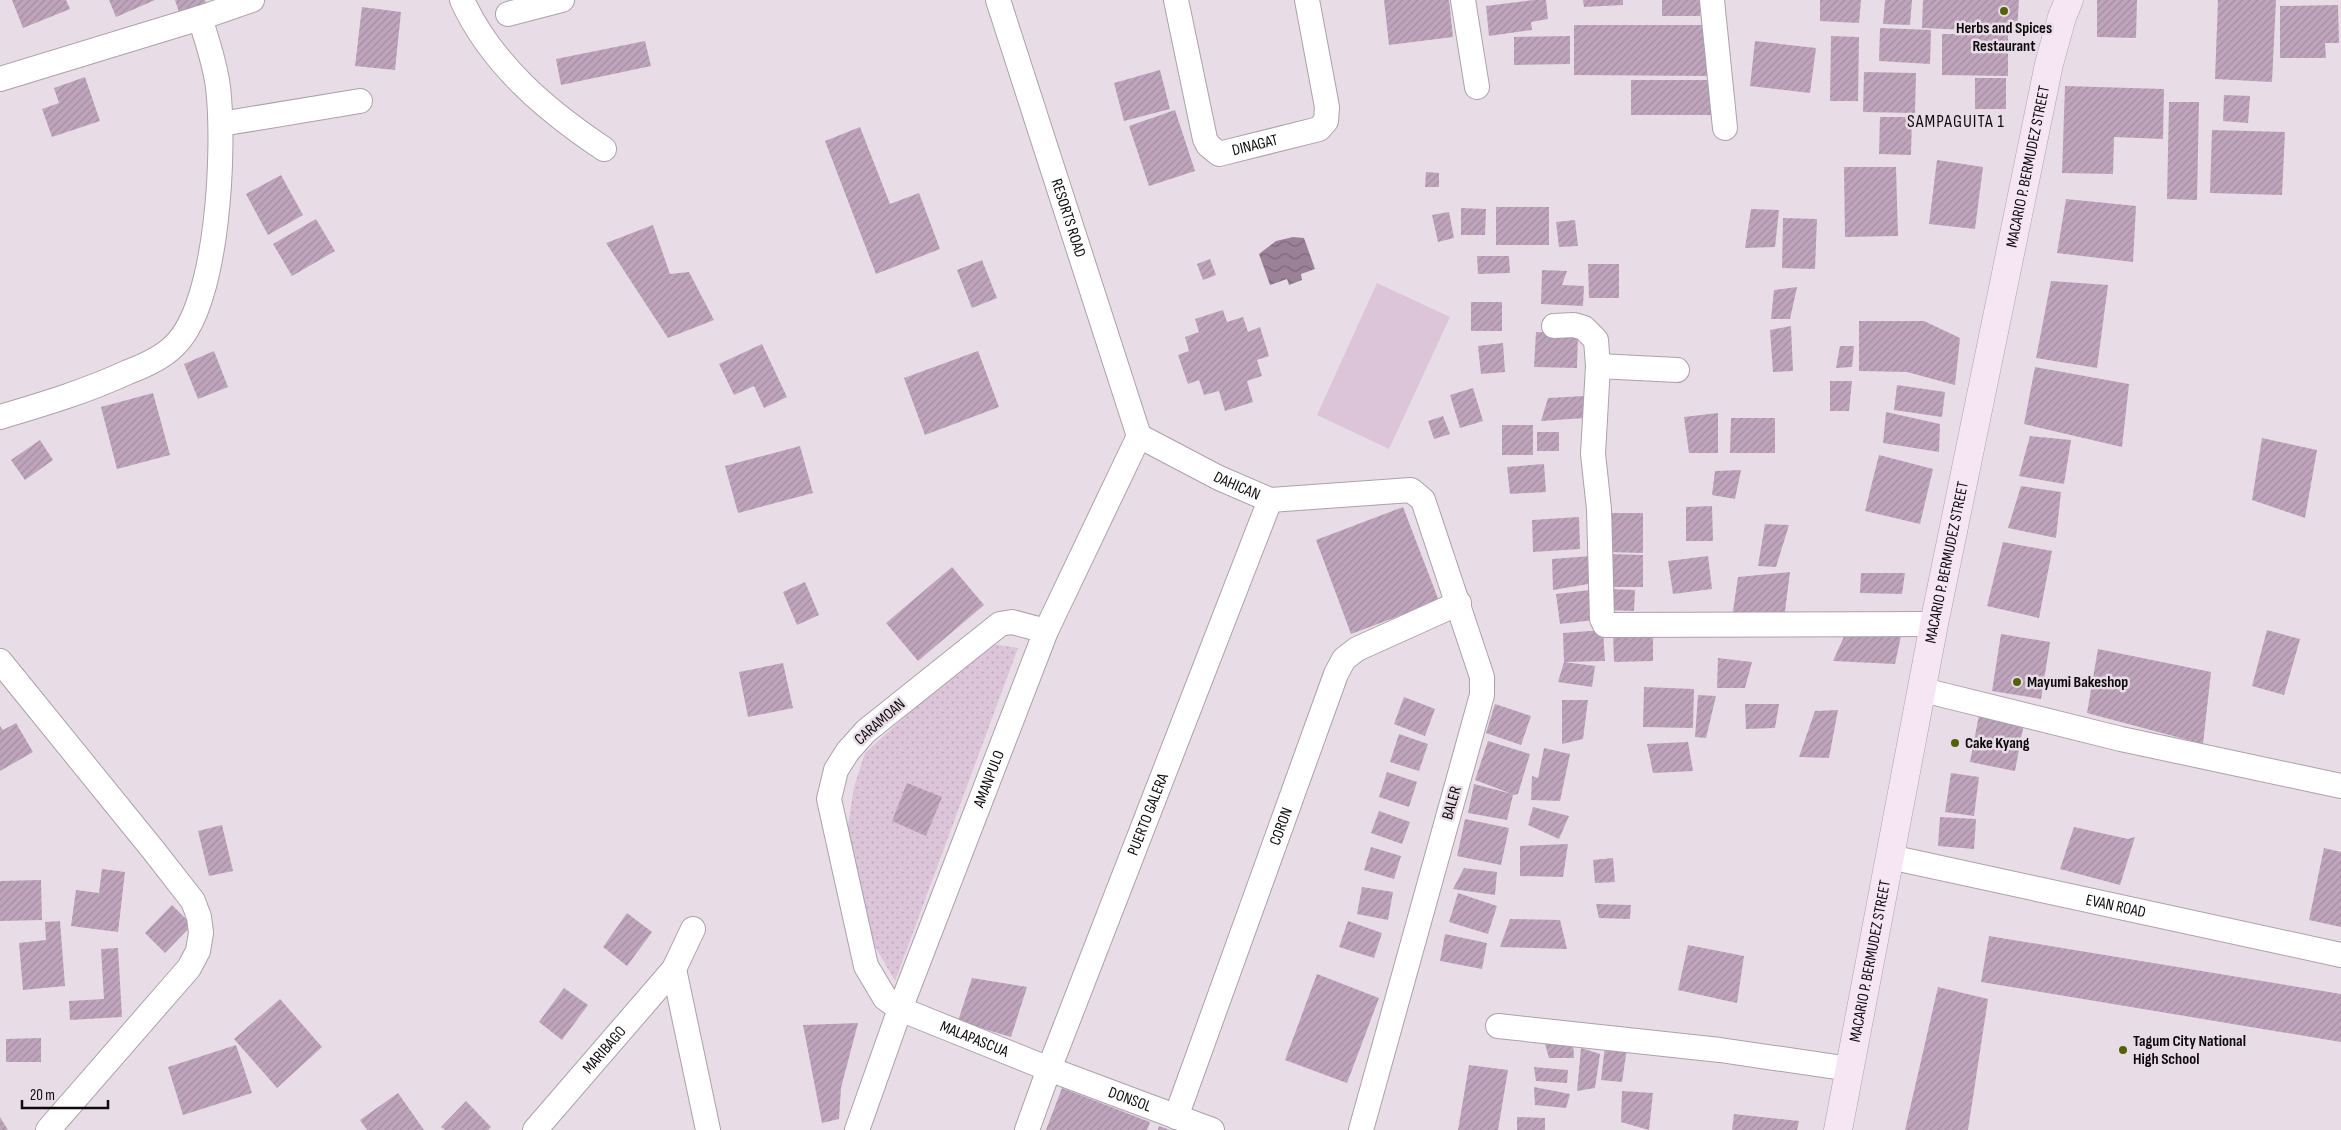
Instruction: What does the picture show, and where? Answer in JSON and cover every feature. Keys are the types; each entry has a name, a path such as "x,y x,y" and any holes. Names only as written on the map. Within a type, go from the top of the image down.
{"main road":[{"name":"MACARIO P. BERMUDEZ STREET","path":"1838,1130 1934,624 2049,64 2062,16 2069,0"}],"street":[{"path":"0,79 200,18 252,0"},
{"path":"462,0 494,52 530,93 571,127 604,149"},
{"path":"508,14 562,0"},
{"name":"RESORTS ROAD","path":"998,0 1139,436"},
{"name":"DINAGAT","path":"1176,0 1205,139 1208,145 1219,154 1319,129 1326,121 1327,107 1308,0"},
{"path":"1463,0 1478,87"},
{"path":"1712,0 1725,128"},
{"path":"0,417 98,386 150,363 174,346 192,322 202,297 216,215 221,163 221,124 212,55 200,18"},
{"path":"221,124 360,101"},
{"path":"1554,326 1574,325 1589,331 1596,340 1598,366 1593,454 1599,508 1602,619 1605,625 1934,624"},
{"path":"1598,366 1677,370"},
{"name":"DAHICAN","path":"1139,436 1219,478 1270,500 1346,497 1404,489"},
{"name":"AMANPULO","path":"857,1130 900,1009 1046,631 1139,436"},
{"name":"BALER","path":"1361,1130 1482,695 1482,677 1459,603 1423,500 1418,494 1404,489"},
{"name":"PUERTO GALERA","path":"1028,1130 1049,1069 1270,500"},
{"name":"CORON","path":"1176,1117 1336,674 1344,660 1356,649 1459,603"},
{"name":"CARAMOAN","path":"900,1009 885,998 866,966 830,806 829,799 836,770 848,751 866,731 1000,624 1012,622 1046,631"},
{"path":"0,661 193,901 199,917 201,934 198,951 189,968 48,1130"},
{"path":"1923,690 2121,738 2341,786"},
{"name":"EVAN ROAD","path":"1890,857 2341,955"},
{"name":"MARIBAGO","path":"534,1130 674,969 693,929"},
{"path":"674,969 702,1126"},
{"name":"MALAPASCUA","path":"900,1009 1049,1069"},
{"path":"1498,1026 1720,1050 1850,1069"},
{"name":"DONSOL","path":"1049,1069 1212,1130"}],"shaded area":[{"path":"1377,283 1450,317 1389,449 1317,415"},
{"path":"986,643 1018,648 895,981 861,922 846,838 854,787 865,753"}],"water":[{"path":"1293,237 1304,238 1315,269 1301,274 1302,280 1289,285 1287,279 1270,285 1259,254 1276,241"}],"building":[{"path":"12,0 66,0 70,9 23,28"},
{"path":"109,0 155,0 116,17"},
{"path":"175,0 205,0 206,3 179,12"},
{"path":"1384,0 1449,0 1453,37 1389,45"},
{"path":"1546,0 1548,19 1531,22 1532,30 1489,36 1486,6"},
{"path":"1583,0 1623,0 1623,5 1584,7"},
{"path":"1662,0 1700,0 1700,16 1662,16"},
{"path":"1820,0 1861,0 1859,23 1820,21"},
{"path":"1885,0 1912,0 1910,25 1883,24"},
{"path":"1923,0 2019,0 2017,32 1922,28"},
{"path":"2097,0 2137,0 2136,38 2097,37"},
{"path":"2218,0 2276,0 2272,82 2215,79"},
{"path":"2338,5 2339,43 2325,43 2326,58 2280,58 2280,6"},
{"path":"362,7 401,12 395,70 355,66"},
{"path":"1574,25 1708,25 1708,76 1574,75"},
{"path":"1880,28 1931,30 1930,64 1879,61"},
{"path":"1942,34 2008,34 2008,76 1942,75"},
{"path":"1570,36 1570,64 1514,65 1514,37"},
{"path":"1831,36 1859,37 1858,101 1830,101"},
{"path":"645,41 651,66 561,85 556,59"},
{"path":"1755,41 1816,48 1810,93 1750,86"},
{"path":"1160,70 1170,109 1124,121 1114,83"},
{"path":"1864,72 1916,73 1915,113 1863,112"},
{"path":"85,77 100,121 52,137 42,109 59,103 54,88"},
{"path":"1975,78 2006,78 2006,109 1975,109"},
{"path":"1631,80 1715,80 1715,115 1631,115"},
{"path":"2065,86 2164,89 2163,139 2114,137 2113,174 2062,173"},
{"path":"2224,95 2250,96 2248,123 2223,121"},
{"path":"2169,102 2199,102 2197,200 2167,199"},
{"path":"1175,110 1195,171 1149,186 1129,126"},
{"path":"1880,117 1912,117 1911,155 1879,154"},
{"path":"860,127 890,204 919,193 940,249 876,274 825,141"},
{"path":"2212,130 2285,132 2282,195 2210,193"},
{"path":"1937,160 1983,167 1975,229 1929,224"},
{"path":"1844,167 1896,167 1898,236 1845,237"},
{"path":"1426,172 1439,173 1439,187 1425,187"},
{"path":"281,175 303,215 268,235 246,194"},
{"path":"2066,199 2136,206 2133,262 2057,253"},
{"path":"1496,207 1549,207 1549,245 1496,245"},
{"path":"1461,208 1486,209 1485,235 1461,235"},
{"path":"1751,209 1779,210 1775,247 1745,248"},
{"path":"1449,212 1454,238 1438,242 1432,215"},
{"path":"1783,218 1817,219 1815,269 1782,268"},
{"path":"316,219 335,251 292,276 273,244"},
{"path":"1575,220 1578,246 1559,247 1556,222"},
{"path":"653,225 670,274 689,272 714,320 668,338 606,243"},
{"path":"1477,256 1509,256 1510,273 1478,274"},
{"path":"1210,259 1216,275 1203,280 1197,264"},
{"path":"982,260 997,298 972,308 957,270"},
{"path":"1588,264 1619,264 1619,298 1589,298"},
{"path":"1542,270 1567,271 1562,285 1584,286 1583,306 1541,304"},
{"path":"2051,281 2108,285 2097,368 2036,358"},
{"path":"1797,287 1790,319 1771,319 1774,290"},
{"path":"1471,302 1502,302 1502,331 1471,331"},
{"path":"1223,310 1227,322 1243,317 1248,332 1260,327 1269,356 1257,360 1262,376 1247,381 1253,402 1225,411 1219,391 1204,395 1199,380 1188,384 1178,355 1189,351 1185,337 1199,332 1195,319"},
{"path":"1859,321 1924,321 1960,338 1955,385 1907,372 1859,371"},
{"path":"1791,326 1793,371 1773,372 1770,330"},
{"path":"1536,332 1578,334 1577,368 1534,367"},
{"path":"1503,343 1505,372 1481,374 1478,346"},
{"path":"762,344 787,397 764,408 754,386 734,395 719,364"},
{"path":"1840,346 1854,346 1852,367 1836,368"},
{"path":"214,351 228,387 198,399 184,364"},
{"path":"978,351 999,407 925,435 904,378"},
{"path":"2035,367 2129,384 2122,447 2024,424"},
{"path":"1830,381 1852,381 1849,411 1830,411"},
{"path":"1897,385 1945,392 1942,417 1894,410"},
{"path":"1473,388 1483,421 1460,428 1450,395"},
{"path":"153,393 170,455 117,469 101,407"},
{"path":"1584,396 1585,418 1541,421 1548,398"},
{"path":"1886,412 1940,424 1939,452 1883,443"},
{"path":"1718,413 1718,453 1689,453 1684,417"},
{"path":"1443,416 1450,434 1434,439 1428,421"},
{"path":"1731,418 1775,418 1775,453 1730,453"},
{"path":"1502,425 1533,425 1533,455 1502,455"},
{"path":"1537,432 1559,432 1559,451 1537,451"},
{"path":"2030,436 2071,440 2064,484 2019,476"},
{"path":"2262,438 2317,450 2305,518 2252,500"},
{"path":"40,440 53,460 25,480 11,460"},
{"path":"800,446 813,493 738,513 725,466"},
{"path":"1879,455 1933,469 1920,524 1865,511"},
{"path":"1544,464 1546,492 1510,494 1507,467"},
{"path":"1741,470 1735,499 1712,495 1715,471"},
{"path":"2021,486 2061,492 2056,538 2008,528"},
{"path":"1712,506 1713,541 1686,541 1686,507"},
{"path":"1403,507 1439,601 1351,634 1316,540"},
{"path":"1608,513 1643,513 1643,553 1607,552"},
{"path":"1579,517 1580,549 1533,552 1532,520"},
{"path":"1765,524 1789,525 1776,567 1758,566"},
{"path":"2003,542 2052,551 2039,618 1987,606"},
{"path":"1610,554 1643,555 1643,587 1609,587"},
{"path":"1591,556 1594,583 1553,590 1552,559"},
{"path":"1708,556 1712,589 1673,594 1668,561"},
{"path":"952,567 984,605 918,661 886,623"},
{"path":"1790,572 1784,619 1732,618 1738,577"},
{"path":"1861,573 1905,573 1902,594 1860,593"},
{"path":"805,582 819,615 797,625 783,592"},
{"path":"1608,589 1635,590 1634,611 1607,610"},
{"path":"1590,590 1594,620 1560,624 1556,594"},
{"path":"1603,630 1605,661 1564,662 1563,633"},
{"path":"2267,630 2300,639 2284,695 2252,686"},
{"path":"1846,632 1901,636 1895,664 1833,661"},
{"path":"1613,633 1653,633 1653,661 1614,662"},
{"path":"2001,634 2050,642 2041,699 1992,691"},
{"path":"2098,649 2211,672 2203,744 2087,713"},
{"path":"1718,658 1752,662 1745,688 1717,688"},
{"path":"1564,662 1595,666 1592,687 1558,682"},
{"path":"783,663 793,708 748,717 739,672"},
{"path":"1644,687 1694,689 1693,728 1643,727"},
{"path":"1698,695 1716,696 1706,738 1695,737"},
{"path":"1404,697 1435,709 1425,736 1394,724"},
{"path":"1562,700 1588,700 1583,739 1562,744"},
{"path":"1495,704 1531,716 1521,745 1486,733"},
{"path":"1745,704 1779,704 1775,728 1746,729"},
{"path":"1838,710 1829,758 1799,757 1815,711"},
{"path":"1979,715 2024,723 2015,771 1970,762"},
{"path":"16,723 33,752 0,771 0,726 3,730"},
{"path":"1399,734 1428,744 1419,771 1390,762"},
{"path":"1488,741 1530,754 1518,794 1513,795 1507,820 1468,813 1474,784 1512,794 1475,780"},
{"path":"1688,742 1693,771 1653,773 1647,744"},
{"path":"1544,748 1570,754 1560,801 1531,800 1532,776 1538,778"},
{"path":"1387,772 1417,782 1409,807 1379,797"},
{"path":"1951,773 1979,777 1974,816 1945,812"},
{"path":"907,783 942,797 926,836 892,821"},
{"path":"1533,807 1569,816 1559,839 1528,825"},
{"path":"1379,811 1410,822 1402,844 1371,833"},
{"path":"1940,817 1976,819 1974,849 1938,846"},
{"path":"1465,819 1509,828 1501,865 1457,856"},
{"path":"222,825 233,871 209,876 198,831"},
{"path":"2074,827 2128,839 2135,837 2120,885 2060,869"},
{"path":"1568,844 1563,877 1520,876 1520,846"},
{"path":"1371,847 1401,856 1394,879 1364,870"},
{"path":"2324,848 2341,852 2341,927 2309,920"},
{"path":"1613,858 1615,882 1595,883 1593,860"},
{"path":"1464,868 1497,872 1495,895 1453,889"},
{"path":"102,869 125,872 118,932 71,926 76,890 99,893"},
{"path":"41,880 42,920 0,921 0,881"},
{"path":"1362,887 1393,892 1388,920 1357,914"},
{"path":"1458,893 1497,906 1488,934 1449,922"},
{"path":"1596,904 1631,905 1630,919 1599,918"},
{"path":"172,905 192,925 165,953 145,933"},
{"path":"627,913 652,932 627,966 603,947"},
{"path":"1510,919 1560,920 1567,949 1500,947"},
{"path":"60,921 65,986 23,990 19,943 46,940 45,922"},
{"path":"1348,921 1382,933 1374,958 1339,947"},
{"path":"1445,934 1487,943 1482,969 1440,961"},
{"path":"1989,936 2341,994 2341,1042 1981,982"},
{"path":"1688,945 1744,956 1737,1003 1678,990"},
{"path":"118,948 122,1017 70,1020 69,1001 104,999 101,949"},
{"path":"1317,974 1379,998 1347,1083 1285,1060"},
{"path":"972,978 1027,987 1011,1037 958,1021"},
{"path":"1938,987 1988,999 1968,1130 1905,1130"},
{"path":"564,988 588,1005 562,1040 539,1022"},
{"path":"280,999 322,1047 277,1088 234,1039"},
{"path":"858,1023 841,1088 839,1119 822,1123 803,1025"},
{"path":"1543,1037 1573,1042 1574,1058 1549,1058"},
{"path":"41,1038 41,1062 6,1062 6,1039"},
{"path":"236,1045 252,1093 183,1115 168,1067"},
{"path":"1605,1046 1627,1048 1622,1082 1601,1080"},
{"path":"1581,1048 1600,1054 1595,1088 1577,1091"},
{"path":"1469,1065 1508,1070 1498,1130 1458,1130"},
{"path":"1534,1067 1568,1070 1567,1083 1536,1081"},
{"path":"1534,1087 1570,1094 1566,1108 1535,1105"},
{"path":"1062,1088 1150,1122 1147,1130 1046,1130"},
{"path":"1622,1091 1653,1093 1649,1130 1621,1122"},
{"path":"398,1093 424,1130 367,1130 360,1120"},
{"path":"466,1101 491,1127 488,1130 445,1130 441,1127"},
{"path":"1734,1114 1799,1121 1797,1130 1732,1130"},
{"path":"0,1117 8,1130 0,1130"},
{"path":"1517,1117 1545,1118 1545,1130 1517,1130"},
{"path":"1159,1126 1170,1130 1158,1130"}],"place":[{"name":"Herbs and Spices Restaurant","path":"2004,11"},
{"name":"Mayumi Bakeshop","path":"2017,682"},
{"name":"Cake Kyang","path":"1955,743"},
{"name":"Tagum City National High School","path":"2123,1050"}],"district":[{"name":"SAMPAGUITA 1","path":"1956,121"}]}
